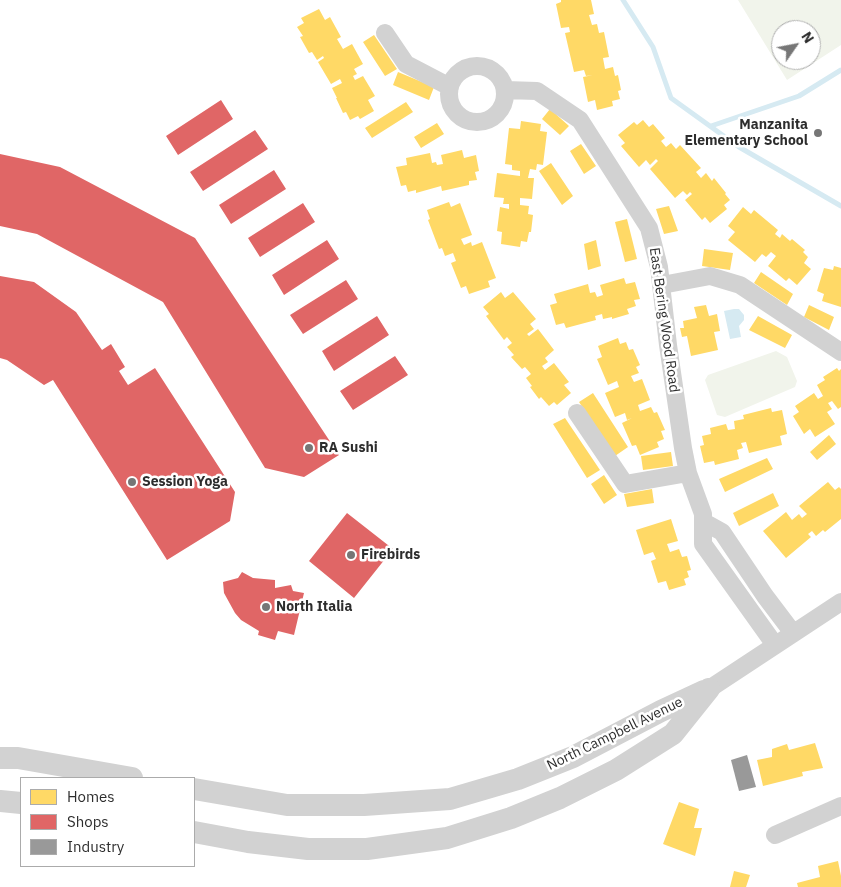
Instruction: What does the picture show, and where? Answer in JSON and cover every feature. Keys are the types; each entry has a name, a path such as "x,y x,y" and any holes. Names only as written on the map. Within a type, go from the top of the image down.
{"street":[{"path":"385,33 406,64 450,87"},
{"path":"469,66 488,68 497,73 505,90 505,100 502,108 496,116 488,120 470,121 461,117 454,111 450,103 450,87 454,78 460,71 469,66"},
{"name":"East Bering Wood Road","path":"505,90 537,91 580,120 649,228 662,285 669,355 688,473 703,514 704,522"},
{"path":"662,285 710,276 740,286 841,352"},
{"path":"577,412 625,484 688,473"},
{"path":"775,645 704,544 704,522 722,532 793,634"},
{"name":"North Campbell Avenue","path":"195,789 286,805 364,805 450,799 518,779 572,757 661,711 709,689 841,602"},
{"name":"North Campbell Avenue","path":"195,832 248,842 308,849 367,848 448,838 511,818 560,798 616,770 673,734 709,689"},
{"path":"0,758 18,758 126,777"},
{"path":"0,802 20,803"},
{"path":"775,835 841,806"}],"shaded area":[{"path":"738,0 841,0 841,45 821,58 821,20 771,20 771,54"},
{"path":"781,70 802,70 787,80"},
{"path":"739,309 744,315 744,320 739,326 741,337 730,339 724,311"},
{"path":"776,351 787,357 797,381 795,387 725,417 717,415 705,380 708,375"}],"building: Homes":[{"path":"561,0 591,0 594,14 589,15 592,25 597,24 599,33 604,32 609,57 603,58 605,69 613,67 615,76 618,75 621,90 618,91 620,99 612,101 613,106 597,110 595,100 588,102 583,77 593,75 586,76 584,70 574,72 565,33 570,32 569,27 561,28 556,4 561,2"},
{"path":"319,9 325,20 330,17 341,37 337,39 343,49 352,44 363,64 354,69 357,74 353,76 355,80 363,76 375,96 368,100 374,111 360,119 358,116 350,120 346,112 343,113 332,88 342,83 340,79 331,84 318,62 324,58 323,56 317,60 312,52 309,53 300,37 303,36 297,27 304,23 301,18"},
{"path":"374,35 397,69 385,76 363,42"},
{"path":"398,72 434,87 429,100 393,85"},
{"path":"406,102 413,112 372,138 365,128"},
{"path":"550,109 569,126 560,135 542,119"},
{"path":"643,120 649,127 653,124 665,138 661,141 666,147 671,143 676,149 680,145 701,168 696,172 701,178 706,173 712,181 714,178 726,193 730,200 724,205 727,209 710,223 705,217 702,220 685,200 692,194 690,192 687,195 683,191 675,198 650,169 658,161 656,159 650,165 646,160 639,167 621,146 625,143 618,135 634,122 637,125"},
{"path":"521,121 541,124 540,131 547,132 543,165 537,164 536,170 530,169 528,178 534,178 532,199 520,198 520,205 529,206 528,214 533,215 531,232 529,232 527,242 521,241 520,247 501,244 502,232 497,231 500,207 509,209 509,204 503,204 504,198 494,197 497,173 520,176 520,171 512,170 512,165 505,164 509,128 520,129"},
{"path":"437,123 444,134 421,148 414,137"},
{"path":"581,144 596,166 584,174 570,151"},
{"path":"462,150 464,158 476,155 479,171 475,172 477,180 469,181 469,185 442,191 441,186 416,193 416,190 408,192 406,185 401,186 396,167 407,165 406,158 430,153 432,163 436,162 437,165 443,164 441,155"},
{"path":"551,163 573,196 562,205 539,171"},
{"path":"449,202 451,207 460,203 472,235 461,239 464,245 471,242 472,246 482,242 496,278 488,281 490,287 469,294 466,286 461,288 451,263 456,261 453,253 445,256 442,248 439,249 428,220 430,219 427,210"},
{"path":"669,206 678,231 664,234 656,209"},
{"path":"743,207 751,214 754,210 778,230 775,234 780,238 782,234 790,241 792,239 805,250 803,252 808,257 804,263 811,269 797,285 789,278 786,281 768,266 776,256 771,252 766,257 762,254 755,262 728,240 735,232 728,226"},
{"path":"627,219 637,259 625,262 615,222"},
{"path":"596,240 601,266 588,270 584,244"},
{"path":"704,249 733,253 730,270 702,266"},
{"path":"834,266 841,268 841,307 822,301 824,294 817,291 824,268 833,270"},
{"path":"761,272 793,294 787,305 754,283"},
{"path":"624,278 626,284 635,282 640,299 634,300 636,306 627,309 629,314 612,319 612,317 603,319 602,314 595,316 596,320 566,328 564,323 556,325 550,305 557,303 554,294 588,284 590,293 595,292 597,297 603,295 600,285"},
{"path":"501,292 505,298 513,292 536,319 530,324 534,329 527,334 529,336 538,329 554,350 545,358 548,362 542,366 545,370 554,363 569,382 564,385 571,393 557,405 554,402 549,406 541,397 539,399 526,378 531,374 525,367 522,369 511,357 514,355 507,347 512,343 507,337 504,340 486,316 489,314 483,307"},
{"path":"706,305 709,316 717,314 720,331 714,332 718,350 691,356 687,336 682,337 680,328 684,328 683,321 697,318 694,307"},
{"path":"809,305 834,317 829,330 804,317"},
{"path":"758,316 792,335 785,348 749,330"},
{"path":"618,338 620,344 626,342 629,350 633,349 640,365 636,367 639,373 631,376 634,382 642,379 650,400 638,405 640,411 651,407 654,413 657,412 665,430 661,431 664,439 657,442 659,447 640,455 636,445 632,446 622,423 632,418 627,420 625,413 615,417 605,393 619,387 617,381 608,385 597,359 602,357 598,346"},
{"path":"837,368 839,371 841,369 841,407 838,409 832,401 828,403 832,409 827,412 835,424 815,437 810,429 804,434 793,416 799,412 795,406 814,393 818,399 823,396 817,385 825,380 823,377"},
{"path":"593,393 628,447 615,456 579,402"},
{"path":"771,408 772,412 782,410 787,434 780,436 782,445 749,453 746,442 741,443 743,448 737,450 739,459 715,465 714,461 704,463 700,446 704,445 702,436 711,434 710,428 726,424 728,430 735,429 734,421 744,419 743,415"},
{"path":"565,418 600,470 587,478 553,424"},
{"path":"829,435 836,444 817,460 810,452"},
{"path":"671,452 673,466 643,470 641,456"},
{"path":"767,458 773,469 725,492 719,479"},
{"path":"604,475 617,495 604,504 591,484"},
{"path":"828,482 835,490 839,487 841,489 841,519 825,532 823,530 816,536 812,531 808,534 811,537 786,558 763,531 786,512 792,520 799,514 802,518 807,514 799,506"},
{"path":"652,489 654,503 627,507 624,494"},
{"path":"773,493 779,506 739,526 733,513"},
{"path":"671,519 678,541 667,544 670,552 679,549 682,557 687,556 691,570 687,571 689,577 684,579 686,585 669,590 666,581 658,583 651,561 656,559 653,552 644,555 636,530"},
{"path":"815,743 823,768 802,772 803,776 763,786 757,760 772,757 772,749 787,744 789,750"},
{"path":"679,802 699,809 694,828 702,828 695,856 663,844"},
{"path":"838,861 841,887 798,887 797,883 820,877 818,866"},
{"path":"734,871 750,875 746,887 730,887"}],"building: Shops":[{"path":"221,100 233,119 178,155 166,136"},
{"path":"255,130 268,149 203,191 190,172"},
{"path":"0,154 60,167 195,238 339,455 304,477 265,468 163,302 37,234 0,226"},
{"path":"274,170 286,189 231,224 219,205"},
{"path":"303,203 315,222 260,257 248,238"},
{"path":"327,240 339,259 284,295 272,275"},
{"path":"0,276 34,282 76,312 102,350 111,344 125,367 119,371 128,385 155,368 235,492 230,521 167,560 53,380 44,385 7,360 0,358"},
{"path":"346,280 358,299 303,334 290,315"},
{"path":"377,316 389,335 334,371 322,351"},
{"path":"395,356 408,375 353,410 340,391"},
{"name":"Firebirds","path":"347,513 393,549 354,598 309,561"},
{"name":"North Italia","path":"242,572 253,578 275,580 275,588 291,585 293,591 304,593 294,635 278,631 275,640 258,635 259,631 241,620 235,613 224,593 223,582 238,578"}],"building: Industry":[{"path":"747,755 756,787 739,791 731,760"}],"waterway":[{"path":"623,0 653,47 671,98 739,147 841,206"},
{"path":"711,126 799,96 841,70"}],"place":[{"name":"Manzanita Elementary School","path":"818,133"},
{"name":"RA Sushi","path":"309,448"},
{"name":"Session Yoga","path":"132,482"},
{"name":"Firebirds","path":"351,555"},
{"name":"North Italia","path":"266,607"}]}
